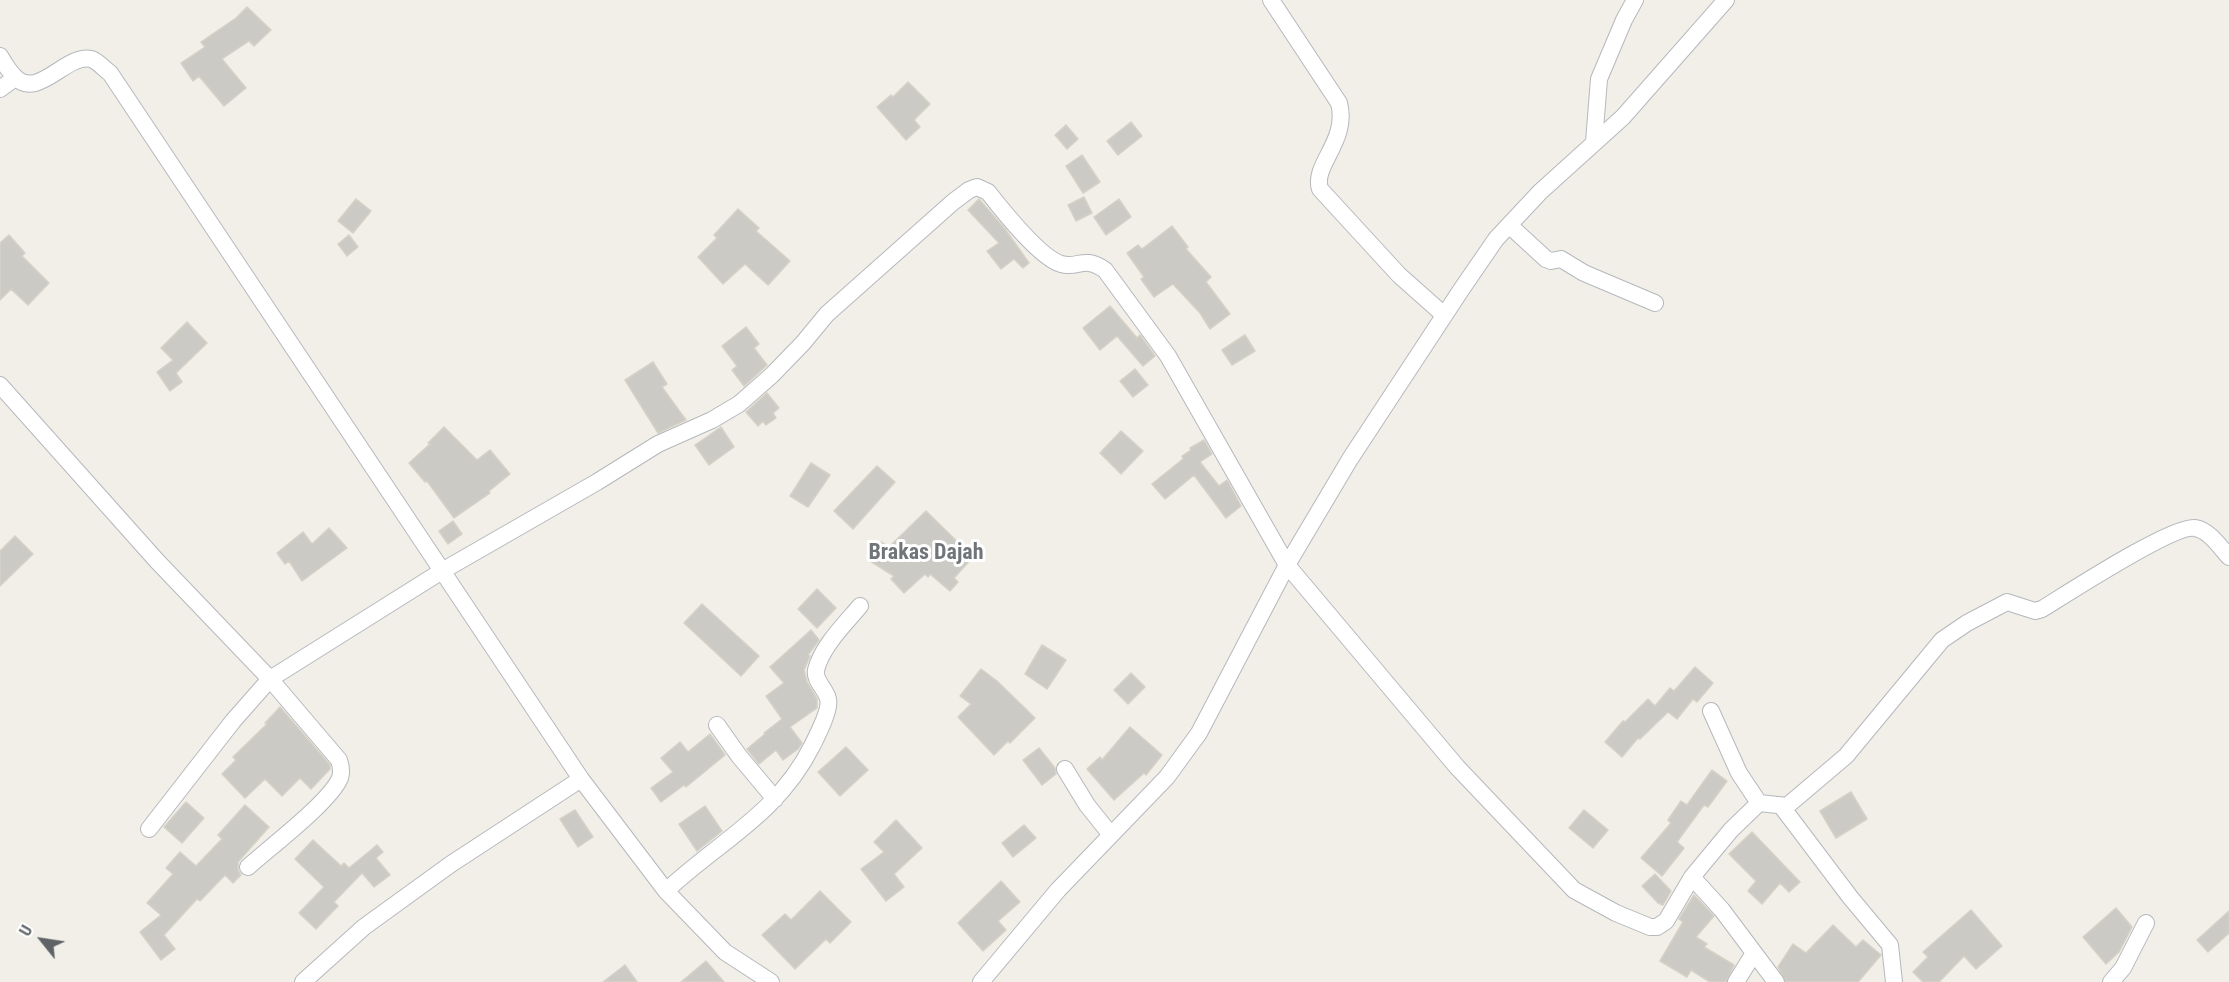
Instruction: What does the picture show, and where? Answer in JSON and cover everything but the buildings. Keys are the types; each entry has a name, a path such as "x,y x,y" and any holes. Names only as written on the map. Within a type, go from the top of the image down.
{"street":[{"path":"1271,0 1339,104 1342,114 1340,132 1318,177 1320,189 1399,275 1444,315"},
{"path":"1594,142 1599,79 1635,0"},
{"path":"981,982 1058,890 1167,777 1199,733 1287,565 1350,459 1496,239 1540,192 1623,117 1726,0"},
{"path":"0,56 15,78 29,84 40,82 80,58 93,60 110,74 581,779 666,891 725,952 771,982"},
{"path":"0,89 15,78"},
{"path":"149,829 233,721 270,679 442,571 587,488 658,444 712,420 739,404 772,375 827,314 953,202 969,190 977,188 988,192 1048,258 1065,265 1090,262 1105,270 1168,356 1287,565 1457,767 1574,890 1616,913 1650,927 1657,927 1666,921 1692,877 1731,830 1759,803"},
{"path":"1509,225 1546,259 1551,261 1561,259 1584,273 1655,303"},
{"path":"0,385 157,561 270,679 339,760 341,773 339,781 326,799 248,867"},
{"path":"1711,711 1739,773 1759,803 1782,807 1792,803 1846,756 1942,640 1990,609 2012,602 2035,611 2042,609 2168,535 2186,528 2204,532 2229,557"},
{"path":"666,891 695,864 723,846 749,825 775,798 812,747 827,710 828,697 817,678 816,669 833,639 861,606"},
{"path":"717,725 739,756 775,798"},
{"path":"1065,769 1087,805 1111,835"},
{"path":"303,982 374,920 451,864 581,779"},
{"path":"1782,807 1850,897 1890,945 1894,982"},
{"path":"1692,877 1722,910 1776,982"},
{"path":"2111,982 2123,968 2146,923"},
{"path":"1736,982 1754,953"}],"district":[{"name":"Brakas Dajah","path":"926,553"}]}
